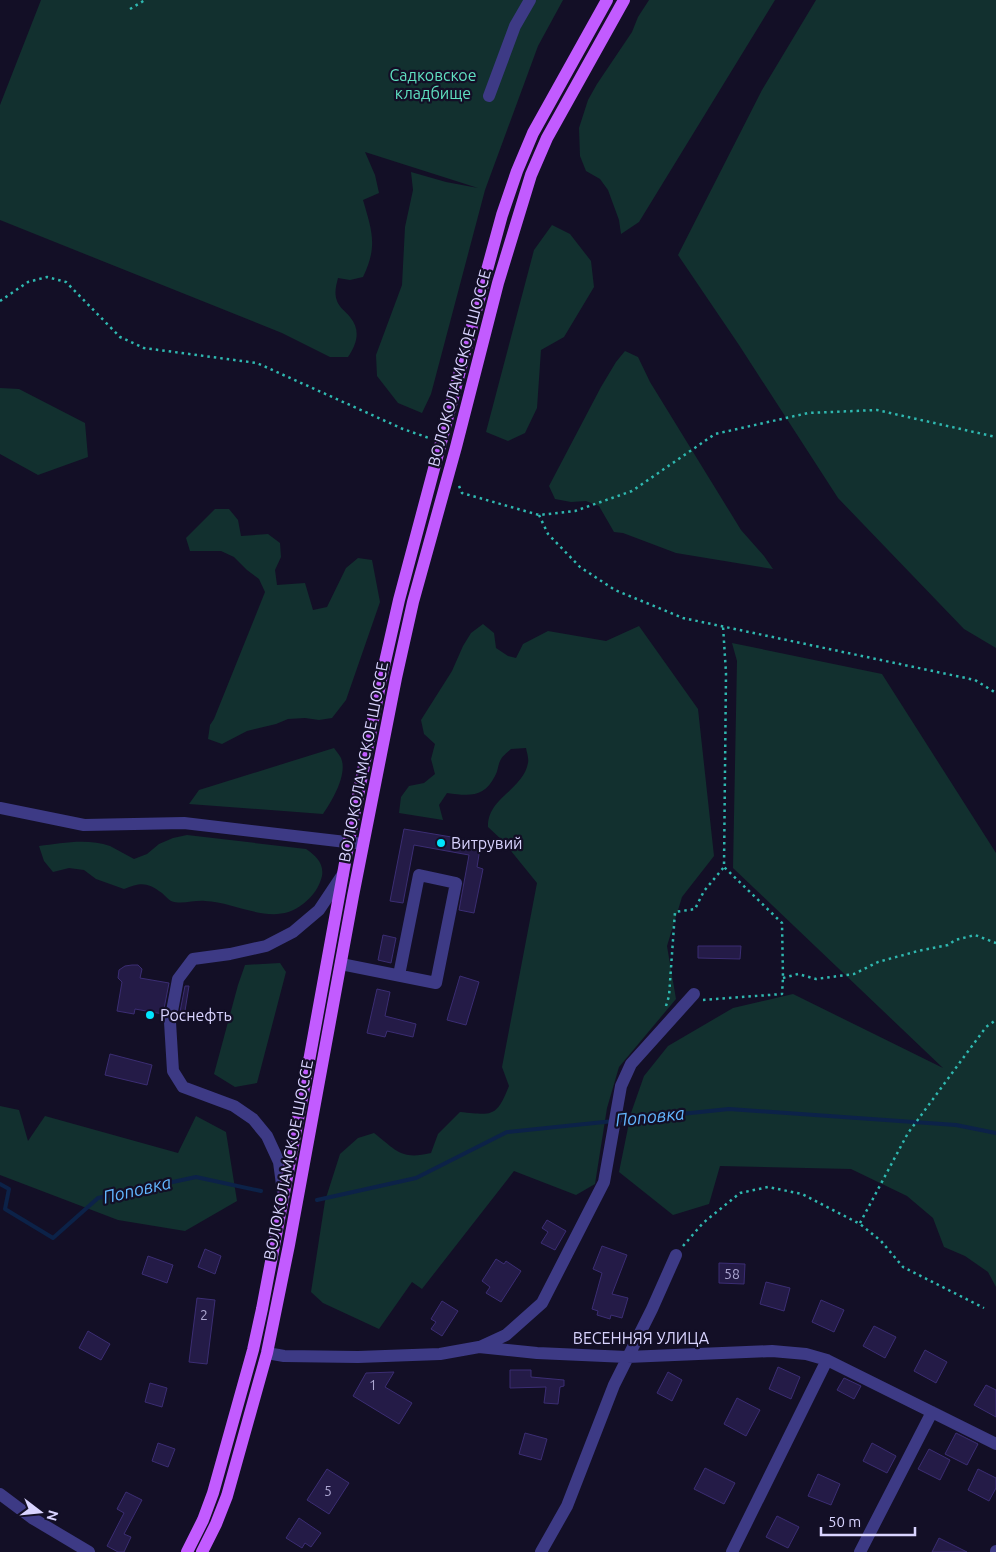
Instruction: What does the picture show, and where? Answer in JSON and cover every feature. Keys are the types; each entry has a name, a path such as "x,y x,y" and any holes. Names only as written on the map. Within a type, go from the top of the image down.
{"main road":[{"name":"ВОЛОКОЛАМСКОЕ ШОССЕ","path":"187,1552 203,1520 213,1493 253,1350 382,675 399,600 484,281 502,215 517,171 533,133 607,0"},
{"name":"ВОЛОКОЛАМСКОЕ ШОССЕ","path":"202,1552 227,1496 267,1353 396,678 413,602 516,219 546,138 624,0"}],"street":[{"path":"489,96 515,26 530,0"},
{"path":"0,808 84,825 184,823 364,844"},
{"path":"284,1194 279,1162 267,1136 253,1118 234,1106 183,1087 173,1071 170,1022 173,1005 178,979 193,959 230,954 266,946 293,932 319,910 343,874"},
{"path":"341,964 436,983 456,883 419,875 399,975"},
{"path":"479,1347 506,1335 542,1303 604,1182 621,1086 630,1064 690,998"},
{"path":"541,1552 566,1506 627,1357 652,1310 676,1255"},
{"name":"ВЕСЕННЯЯ УЛИЦА","path":"267,1353 284,1356 358,1357 440,1354 479,1347 537,1353 627,1357 772,1352 806,1354 826,1360 996,1444"},
{"path":"732,1552 826,1360"},
{"path":"860,1552 932,1412"},
{"path":"0,1494 32,1518 89,1552"}],"path":[{"path":"130,9 145,0"},
{"path":"0,302 28,282 47,277 66,282 120,336 144,348 256,363 403,429 442,443"},
{"path":"462,493 539,515 575,510 632,491 715,434 808,413 877,410 996,437"},
{"path":"539,515 548,534 580,567 615,590 683,618 975,680 996,693"},
{"path":"663,1013 669,996 675,912 695,909 704,891 724,867 726,673 723,626"},
{"path":"690,998 782,994 782,923 724,867"},
{"path":"783,978 798,974 816,979 854,974 878,962 918,951 948,946 955,940 975,935 996,943"},
{"path":"860,1224 908,1133 986,1027 996,1020"},
{"path":"676,1255 703,1223 740,1193 768,1187 802,1194 860,1224 881,1241 903,1267 984,1308"}],"green space":[{"name":"Садковское кладбище","path":"41,0 563,0 538,46 485,190 431,394 422,413 398,403 377,376 376,355 402,285 405,227 413,190 411,172 446,182 478,188 365,152 375,175 379,193 363,200 371,230 371,256 363,277 350,280 338,278 336,290 338,303 350,317 357,332 354,347 348,357 330,357 282,333 0,220 0,105"},
{"path":"649,0 775,0 639,222 621,234 619,220 608,190 600,179 586,171 580,156 579,128 588,100 632,32 638,17"},
{"path":"816,0 996,0 996,648 964,629 838,498 678,255 762,90"},
{"path":"552,225 570,234 591,261 594,287 564,337 541,350 537,408 525,433 508,441 486,432 534,250"},
{"path":"625,351 638,357 650,382 741,530 773,569 676,553 623,533 614,532 599,506 586,501 571,502 555,499 549,486 601,387"},
{"path":"0,388 19,389 85,423 88,457 38,475 0,454"},
{"path":"215,509 229,509 238,520 241,536 268,534 280,543 281,557 275,570 277,585 305,583 313,610 327,607 346,568 358,558 372,560 380,602 346,700 332,718 319,720 305,718 288,719 247,731 222,744 208,739 210,725 265,592 259,579 234,557 221,551 190,551 186,538"},
{"path":"483,624 494,633 496,648 508,656 516,658 523,644 548,631 606,641 639,626 698,709 714,856 682,897 667,946 676,999 619,1067 607,1108 595,1184 576,1195 514,1171 422,1289 412,1282 379,1329 323,1303 311,1292 325,1201 340,1154 358,1138 374,1133 400,1152 413,1155 431,1153 438,1134 460,1112 487,1114 492,1112 500,1104 509,1086 502,1067 537,883 503,841 488,827 489,817 493,809 525,772 528,761 526,748 511,749 505,754 491,783 481,792 469,795 447,793 439,805 443,820 399,813 401,797 409,786 424,783 435,774 431,759 435,744 424,734 421,720 452,671 471,633"},
{"path":"732,643 882,674 996,853 996,1287 988,1272 965,1256 944,1247 933,1218 907,1196 851,1169 720,1166 709,1204 673,1215 619,1172 631,1113 644,1076 668,1046 733,1008 793,994 943,1068 733,868 737,661"},
{"path":"334,748 343,764 341,779 323,814 189,804 199,790"},
{"path":"187,835 306,849 316,857 322,867 321,880 310,898 303,904 292,911 268,914 217,902 175,902 148,885 140,884 124,889 96,879 84,870 69,868 53,872 44,861 39,846 93,842 110,846 134,859 147,854 159,844"},
{"path":"280,963 286,972 257,1083 235,1087 214,1074 245,965"},
{"path":"0,1106 19,1110 28,1141 45,1116 178,1153 196,1116 226,1132 237,1201 185,1231 118,1220 0,1175"}],"building":[{"path":"404,829 481,842 477,867 483,869 474,913 459,910 469,855 414,845 403,903 390,901"},
{"path":"383,935 396,938 391,963 378,960"},
{"path":"698,946 741,946 740,959 698,958"},
{"path":"138,965 142,969 140,978 169,983 163,1014 135,1009 134,1014 117,1011 122,982 118,978 119,970 125,966"},
{"path":"460,976 479,982 466,1025 447,1020"},
{"path":"185,986 189,986 184,1017 179,1017"},
{"path":"377,989 390,992 385,1016 416,1024 413,1037 387,1031 385,1037 367,1033"},
{"path":"110,1054 152,1065 147,1085 105,1075"},
{"path":"547,1220 566,1231 555,1250 541,1243 548,1232 542,1228"},
{"path":"602,1246 627,1255 612,1294 628,1298 622,1318 611,1315 610,1319 597,1315 598,1311 592,1309 602,1273 593,1269"},
{"path":"205,1249 221,1256 215,1274 198,1267"},
{"path":"148,1256 173,1265 167,1283 142,1274"},
{"path":"496,1259 504,1264 506,1261 521,1271 501,1302 486,1293 490,1287 482,1281"},
{"path":"719,1263 745,1264 744,1284 719,1283"},
{"path":"766,1282 790,1288 784,1311 760,1304"},
{"path":"197,1298 215,1300 207,1364 189,1362"},
{"path":"821,1300 844,1310 834,1332 812,1322"},
{"path":"442,1301 458,1311 442,1336 431,1329 436,1322 431,1319"},
{"path":"874,1326 896,1337 885,1358 863,1346"},
{"path":"88,1331 110,1344 101,1360 79,1348"},
{"path":"925,1350 947,1362 936,1383 914,1371"},
{"path":"778,1367 800,1377 791,1399 769,1389"},
{"path":"510,1370 531,1370 531,1377 564,1380 564,1386 560,1387 558,1404 544,1403 546,1387 510,1388"},
{"path":"394,1372 385,1387 412,1403 399,1424 353,1396 366,1373"},
{"path":"668,1372 682,1380 672,1401 657,1393"},
{"path":"844,1378 861,1386 854,1399 837,1390"},
{"path":"150,1383 167,1388 162,1407 145,1402"},
{"path":"986,1385 996,1390 996,1417 974,1405"},
{"path":"737,1398 760,1410 746,1436 724,1424"},
{"path":"525,1433 547,1439 541,1460 519,1454"},
{"path":"956,1433 978,1444 967,1465 945,1454"},
{"path":"158,1443 175,1449 168,1467 152,1461"},
{"path":"872,1443 896,1456 887,1473 863,1461"},
{"path":"929,1449 950,1460 940,1480 918,1469"},
{"path":"705,1468 735,1483 724,1504 694,1489"},
{"path":"327,1469 349,1483 329,1514 307,1500"},
{"path":"978,1469 996,1478 996,1488 989,1501 968,1490"},
{"path":"818,1474 840,1484 831,1505 808,1496"},
{"path":"126,1492 142,1500 124,1534 131,1537 124,1552 118,1552 107,1546 124,1513 117,1509"},
{"path":"777,1516 799,1527 788,1548 766,1537"},
{"path":"299,1518 321,1533 311,1547 305,1543 302,1548 286,1538"},
{"path":"939,1538 967,1552 932,1552"}],"waterway":[{"name":"Поповка","path":"317,1200 416,1178 507,1132 729,1109 956,1125 996,1133"},
{"name":"Поповка","path":"0,1184 9,1189 5,1209 53,1238 98,1198 196,1177 261,1191"}],"place":[{"name":"Витрувий","path":"441,843"},
{"name":"Роснефть","path":"150,1015"}]}
